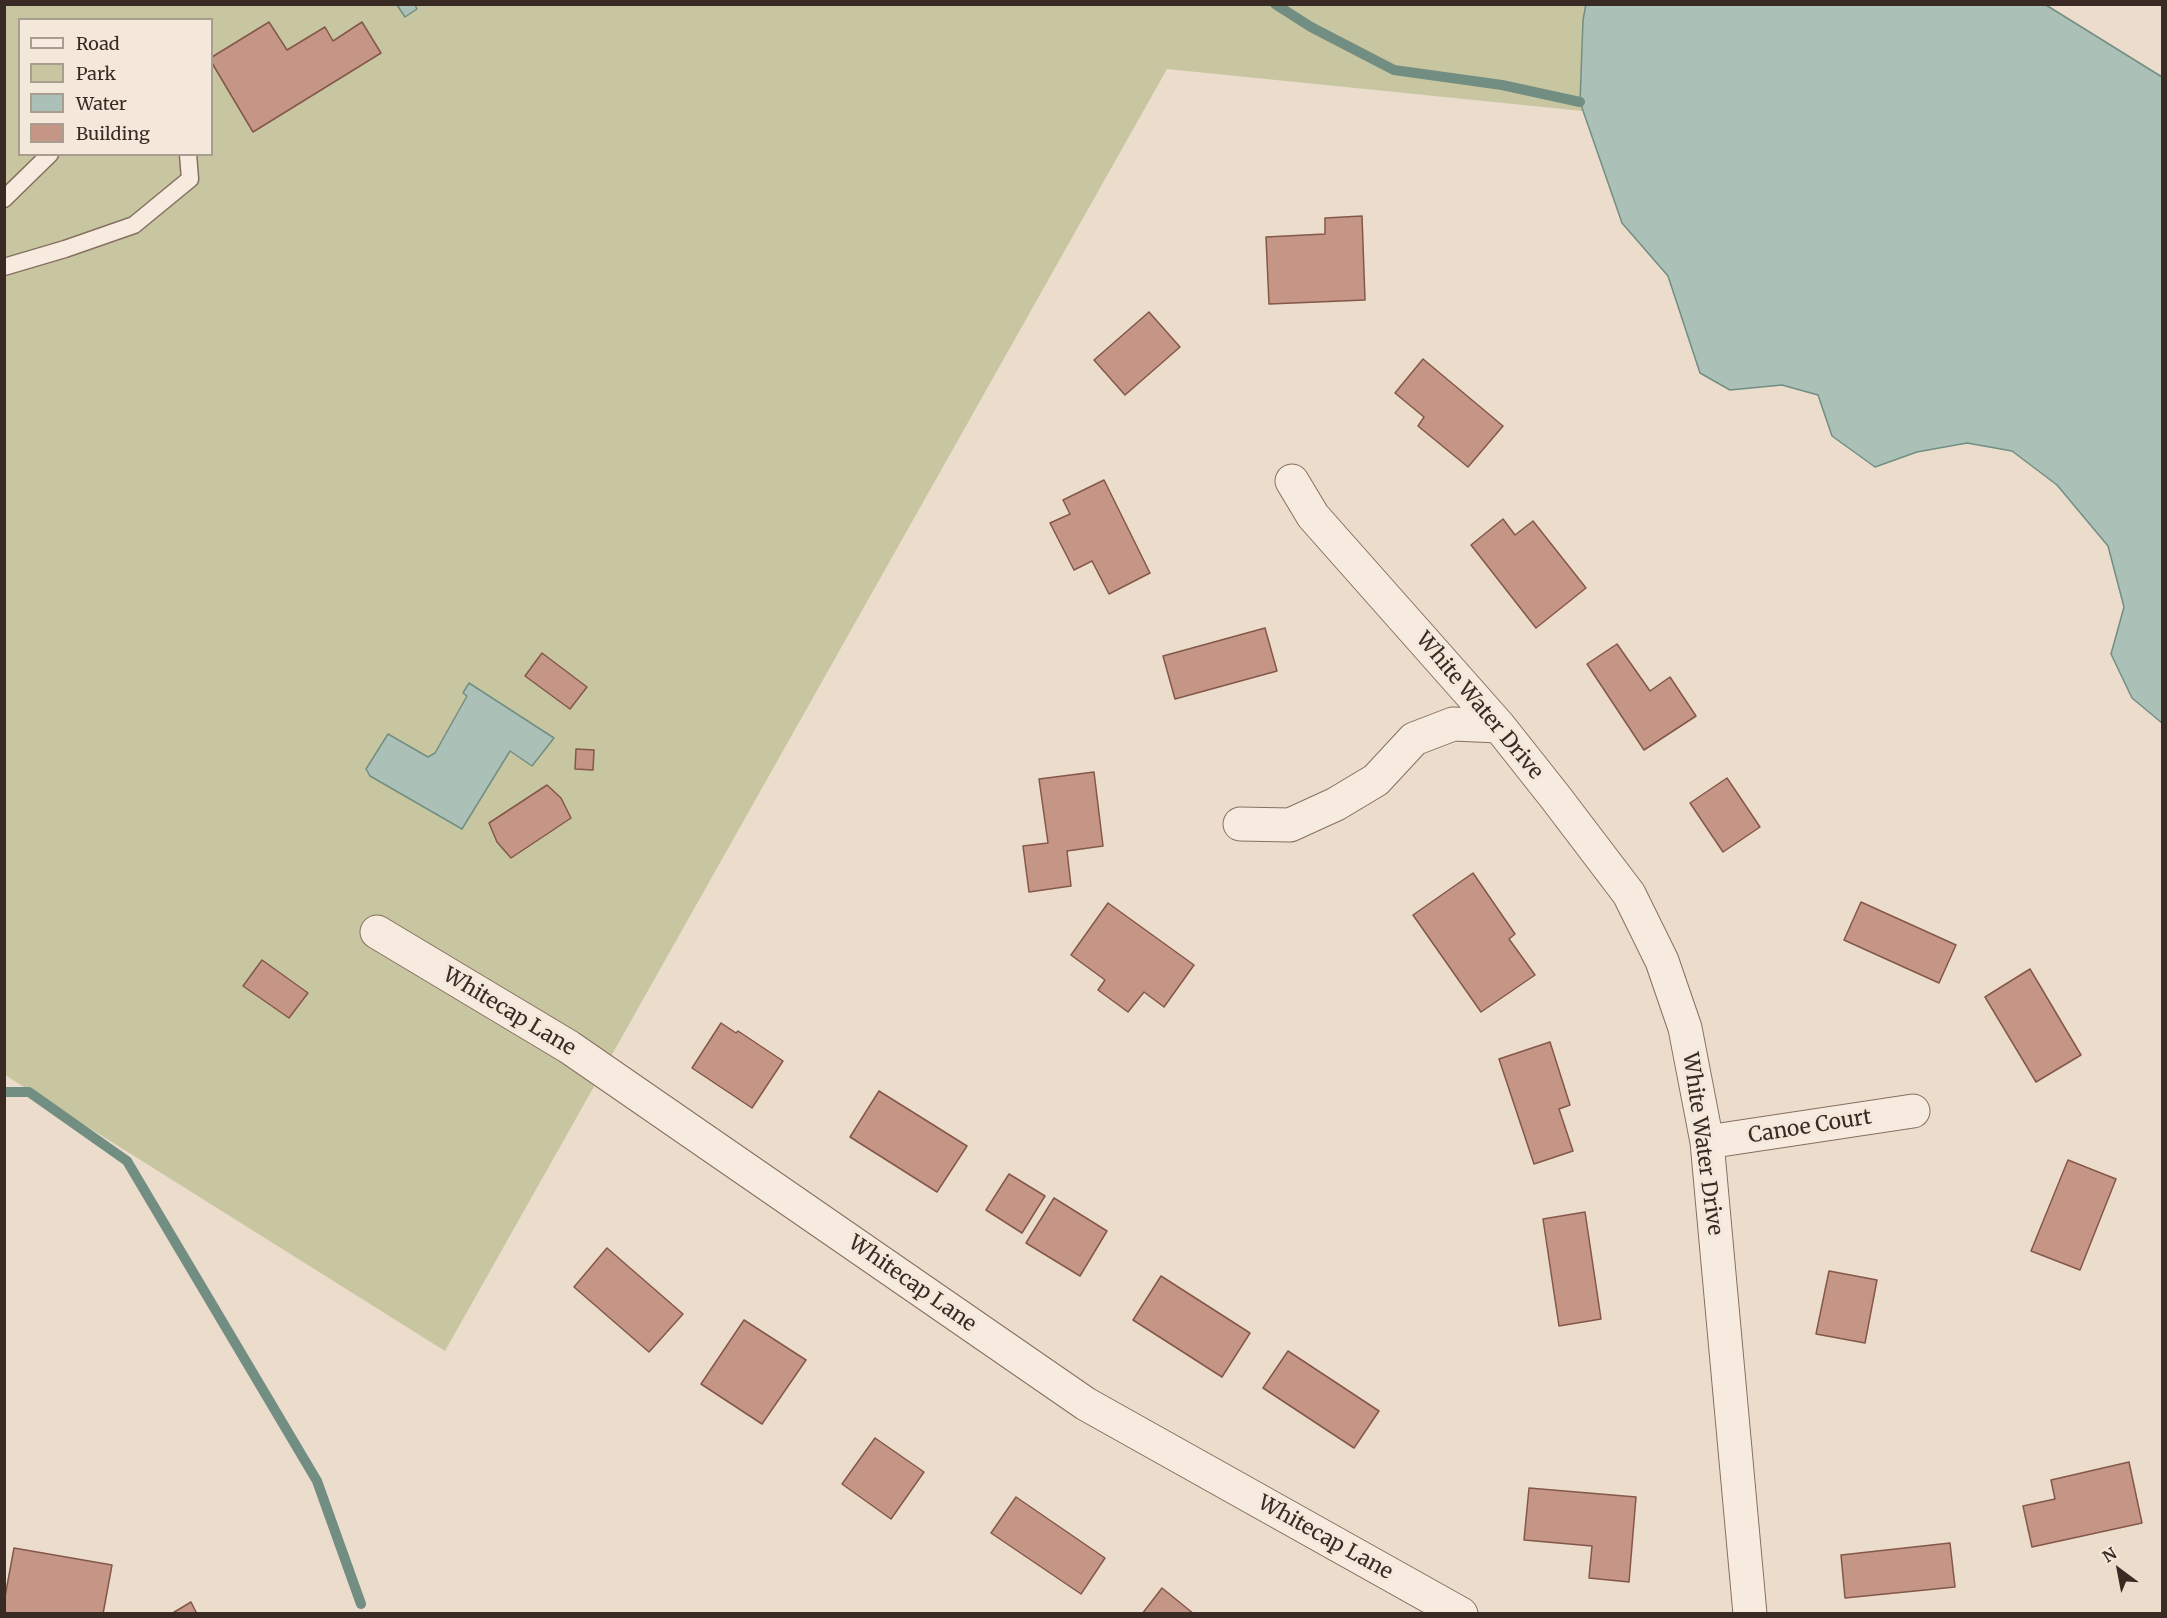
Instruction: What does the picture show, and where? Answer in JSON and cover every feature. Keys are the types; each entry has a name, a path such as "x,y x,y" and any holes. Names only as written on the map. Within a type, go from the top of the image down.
{"street":[{"name":"White Water Drive","path":"1292,481 1313,516 1499,726 1629,894 1662,961 1686,1028 1707,1142 1750,1614"},
{"path":"1240,824 1290,825 1336,804 1376,780 1414,739 1454,724 1499,726"},
{"name":"Whitecap Lane","path":"377,932 569,1047 1086,1404 1461,1614"},
{"name":"Canoe Court","path":"1707,1142 1913,1111"}],"lane":[{"path":"4,199 48,156"},
{"path":"4,267 135,225 190,179 188,156"}],"green space":[{"path":"4,5 1586,5 1583,20 1580,101 1583,111 1167,69 445,1351 5,1075"}],"water":[{"path":"1586,4 2046,5 2162,77 2162,723 2132,698 2111,654 2124,607 2108,546 2057,485 2012,451 1967,443 1917,452 1875,467 1832,436 1818,395 1782,385 1730,390 1700,373 1668,276 1622,223 1580,102 1583,20"},
{"path":"397,5 415,5 417,9 405,17"},
{"path":"469,683 554,738 532,766 510,751 462,829 370,776 366,769 388,734 428,757 435,753 467,696 463,693"}],"building":[{"path":"269,22 287,50 325,27 333,41 362,22 381,53 253,132 213,65 213,56"},
{"path":"1362,216 1365,300 1269,304 1266,237 1325,234 1325,218"},
{"path":"1149,312 1180,347 1125,395 1094,360"},
{"path":"1423,359 1503,426 1468,467 1418,426 1424,417 1395,393"},
{"path":"1104,480 1150,573 1109,594 1092,561 1074,570 1050,523 1070,514 1063,500"},
{"path":"1503,519 1515,535 1533,521 1586,588 1536,628 1471,545"},
{"path":"1265,628 1277,671 1175,699 1163,656"},
{"path":"1617,644 1650,691 1670,677 1696,716 1644,750 1587,664"},
{"path":"542,653 587,687 570,709 525,676"},
{"path":"576,749 594,750 593,770 575,769"},
{"path":"1094,772 1103,846 1067,851 1071,886 1029,892 1023,846 1048,843 1039,779"},
{"path":"1727,778 1760,827 1723,852 1690,803"},
{"path":"547,785 561,798 571,818 511,858 497,842 489,823"},
{"path":"1473,873 1515,934 1509,939 1535,975 1481,1012 1413,915"},
{"path":"1861,902 1956,945 1939,983 1844,940"},
{"path":"1108,903 1194,965 1164,1007 1144,992 1128,1012 1098,990 1105,980 1071,955"},
{"path":"262,960 308,993 289,1018 243,986"},
{"path":"2030,969 2081,1055 2036,1082 1985,997"},
{"path":"721,1023 736,1033 738,1031 783,1061 752,1108 692,1068"},
{"path":"1550,1042 1570,1105 1559,1109 1573,1151 1534,1164 1499,1059"},
{"path":"879,1091 967,1146 937,1192 850,1137"},
{"path":"2068,1160 2116,1179 2080,1270 2031,1251"},
{"path":"1009,1174 1045,1196 1022,1233 986,1210"},
{"path":"1054,1198 1107,1231 1080,1276 1026,1243"},
{"path":"1585,1212 1601,1319 1559,1326 1543,1219"},
{"path":"607,1248 683,1314 649,1352 574,1287"},
{"path":"1829,1271 1877,1280 1865,1343 1816,1334"},
{"path":"1161,1276 1250,1333 1222,1377 1133,1320"},
{"path":"744,1320 806,1360 762,1424 701,1384"},
{"path":"1288,1351 1379,1411 1354,1448 1263,1388"},
{"path":"875,1438 924,1472 891,1519 842,1484"},
{"path":"2129,1462 2142,1523 2032,1547 2023,1506 2055,1499 2051,1480"},
{"path":"1529,1488 1636,1497 1629,1582 1589,1578 1592,1546 1524,1540"},
{"path":"1016,1497 1105,1558 1081,1594 991,1533"},
{"path":"1950,1543 1955,1587 1845,1598 1841,1555"},
{"path":"14,1548 112,1565 103,1614 4,1614"},
{"path":"1162,1588 1194,1614 1142,1614"},
{"path":"191,1602 197,1614 171,1614"}],"waterway":[{"path":"1275,4 1311,27 1394,70 1502,85 1580,102"},
{"path":"4,1092 29,1092 127,1161 317,1481 361,1604"}]}
